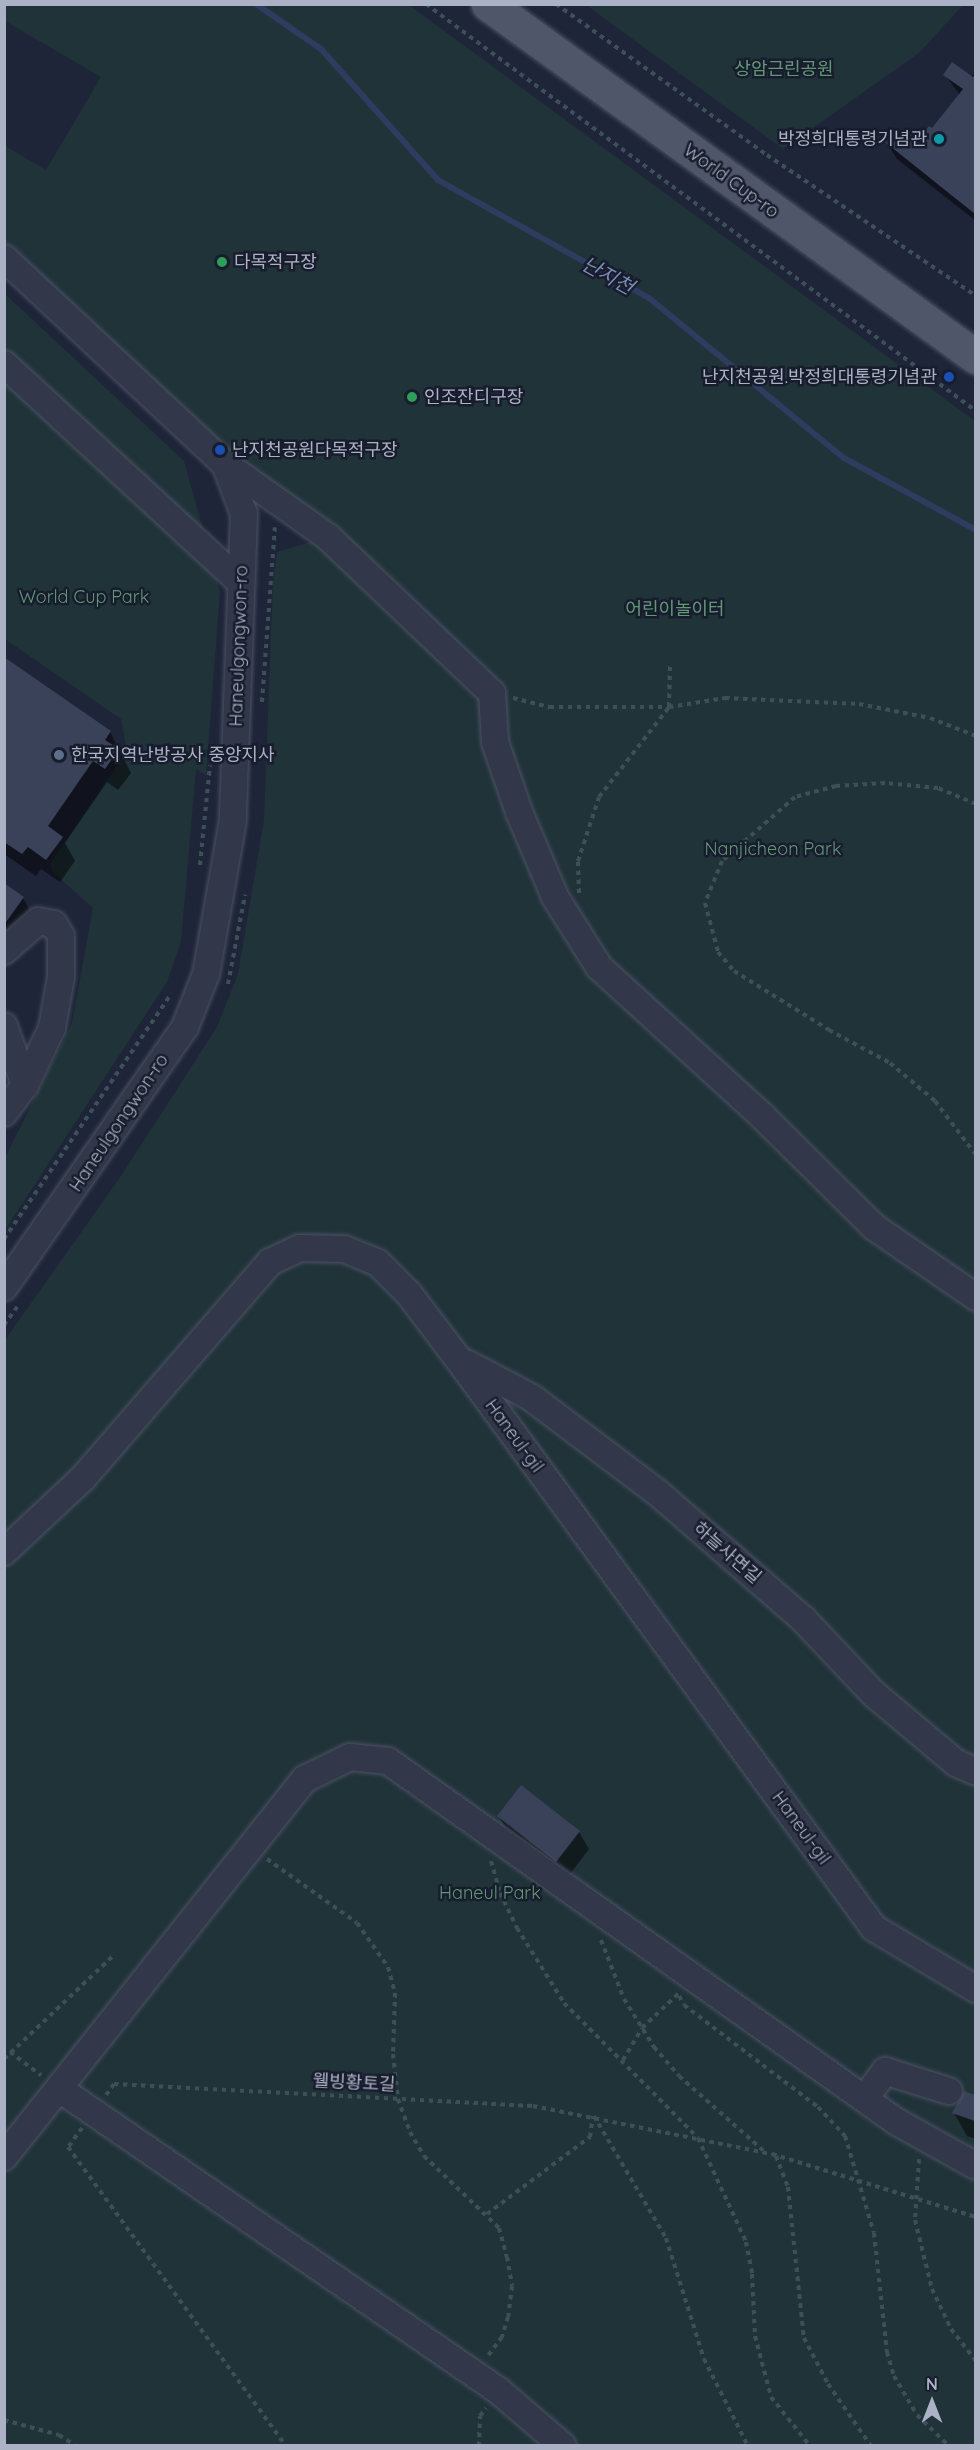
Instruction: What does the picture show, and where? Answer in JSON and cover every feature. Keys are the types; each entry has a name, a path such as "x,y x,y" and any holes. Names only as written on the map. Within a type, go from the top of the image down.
{"main road":[{"name":"World Cup-ro","path":"488,4 975,357"}],"street":[{"name":"Haneulgongwon-ro","path":"4,258 225,464 244,514 233,820 206,974 185,1027 15,1292"},
{"path":"4,364 241,583"},
{"path":"225,464 328,537 492,693 495,742 519,812 555,897 599,968 738,1093 874,1227 975,1297"},
{"path":"4,951 38,921 54,924 61,936 61,977 52,1028 25,1084 4,1113"},
{"path":"4,1026 25,1084"},
{"name":"Haneul-gil","path":"6,1554 83,1478 270,1262 300,1248 344,1249 377,1262 409,1294 459,1360 874,1928 975,1989"},
{"name":"하늘사면길","path":"459,1360 532,1398 658,1493 803,1619 874,1694 956,1762 975,1772"},
{"path":"4,2157 61,2090 305,1779 350,1757 388,1761 599,1911 682,1983 926,2138 975,2166"},
{"path":"865,2098 885,2071 949,2091"},
{"path":"61,2090 499,2391 563,2445"}],"path":[{"path":"426,4 975,411"},
{"path":"556,4 767,155 975,296"},
{"path":"261,709 275,519 264,490"},
{"path":"580,938 578,861 599,797 669,707 670,666"},
{"path":"492,693 550,707 669,707 725,698 859,704 930,718 975,736"},
{"path":"199,874 213,759 205,873"},
{"path":"975,804 938,788 885,783 836,786 795,797 722,861 705,903 718,952 734,971 829,1030 890,1063 935,1101 975,1155"},
{"path":"227,987 247,883"},
{"path":"4,1239 173,991"},
{"path":"4,1325 15,1292"},
{"path":"498,1840 492,1848 493,1871 517,1928 564,2003 698,2138 746,2242 753,2274 755,2336 771,2397 810,2445"},
{"path":"250,1848 357,1923 388,1967 395,1993 393,2054 398,2099 410,2132 424,2156 487,2214 502,2238 511,2296 502,2337 492,2353 471,2372"},
{"path":"599,1911 596,1929 624,1999 642,2028 679,2076 765,2152"},
{"path":"4,2059 113,1956"},
{"path":"623,2060 642,2028 682,1983"},
{"path":"682,1983 684,2005 834,2123 845,2136 856,2180 874,2233 887,2352 894,2376 917,2415 949,2445"},
{"path":"10,2052 61,2090"},
{"name":"웰빙황토길","path":"114,2084 533,2106 593,2115 765,2152 975,2217"},
{"path":"93,2114 68,2147 285,2445"},
{"path":"487,2214 590,2137 593,2115"},
{"path":"593,2115 666,2238 704,2359 748,2445"},
{"path":"926,2138 914,2198 915,2220 932,2289 951,2329 975,2361"},
{"path":"776,2155 788,2187 804,2338 828,2384 871,2445"},
{"path":"479,2445 480,2416 499,2391"},
{"path":"4,2420 59,2435 76,2445"}],"green space":[{"name":"Haneul Park","path":"5,4 409,5 975,421 975,2445 5,2445 5,1340 121,1176 217,1027 238,974 264,820 273,583 277,552 327,537 5,258 5,146 46,170 101,77 5,21"},
{"name":"상암근린공원","path":"586,5 963,5 919,53 783,149"},
{"name":"World Cup Park","path":"5,294 184,461 220,592 206,775 196,769 181,942 167,982 5,1230 4,1160 72,1023 93,908 53,872 50,864 127,751 121,719 5,639"}],"building":[{"name":"박정희대통령기념관","path":"952,62 973,77 975,74 975,214 885,142 920,137 929,126 932,128 963,89 943,75"},
{"name":"한국지역난방공사 중앙지사","path":"4,657 111,731 105,740 119,749 105,769 93,761 48,826 63,837 46,860 28,847 22,854 4,842"},
{"path":"4,883 24,897 4,925"},
{"path":"521,1785 580,1831 556,1862 497,1816"},
{"path":"964,2091 975,2095 975,2121 952,2113"}],"waterway":[{"name":"난지천","path":"256,4 321,49 438,180 649,298 844,458 976,530"}],"place":[{"name":"박정희대통령기념관","path":"939,139"},
{"name":"다목적구장","path":"222,262"},
{"name":"난지천공원.박정희대통령기념관","path":"949,377"},
{"name":"인조잔디구장","path":"412,397"},
{"name":"난지천공원다목적구장","path":"220,450"},
{"name":"한국지역난방공사 중앙지사","path":"59,755"}],"park label":[{"name":"어린이놀이터","path":"675,609"},
{"name":"Nanjicheon Park","path":"773,849"}]}
